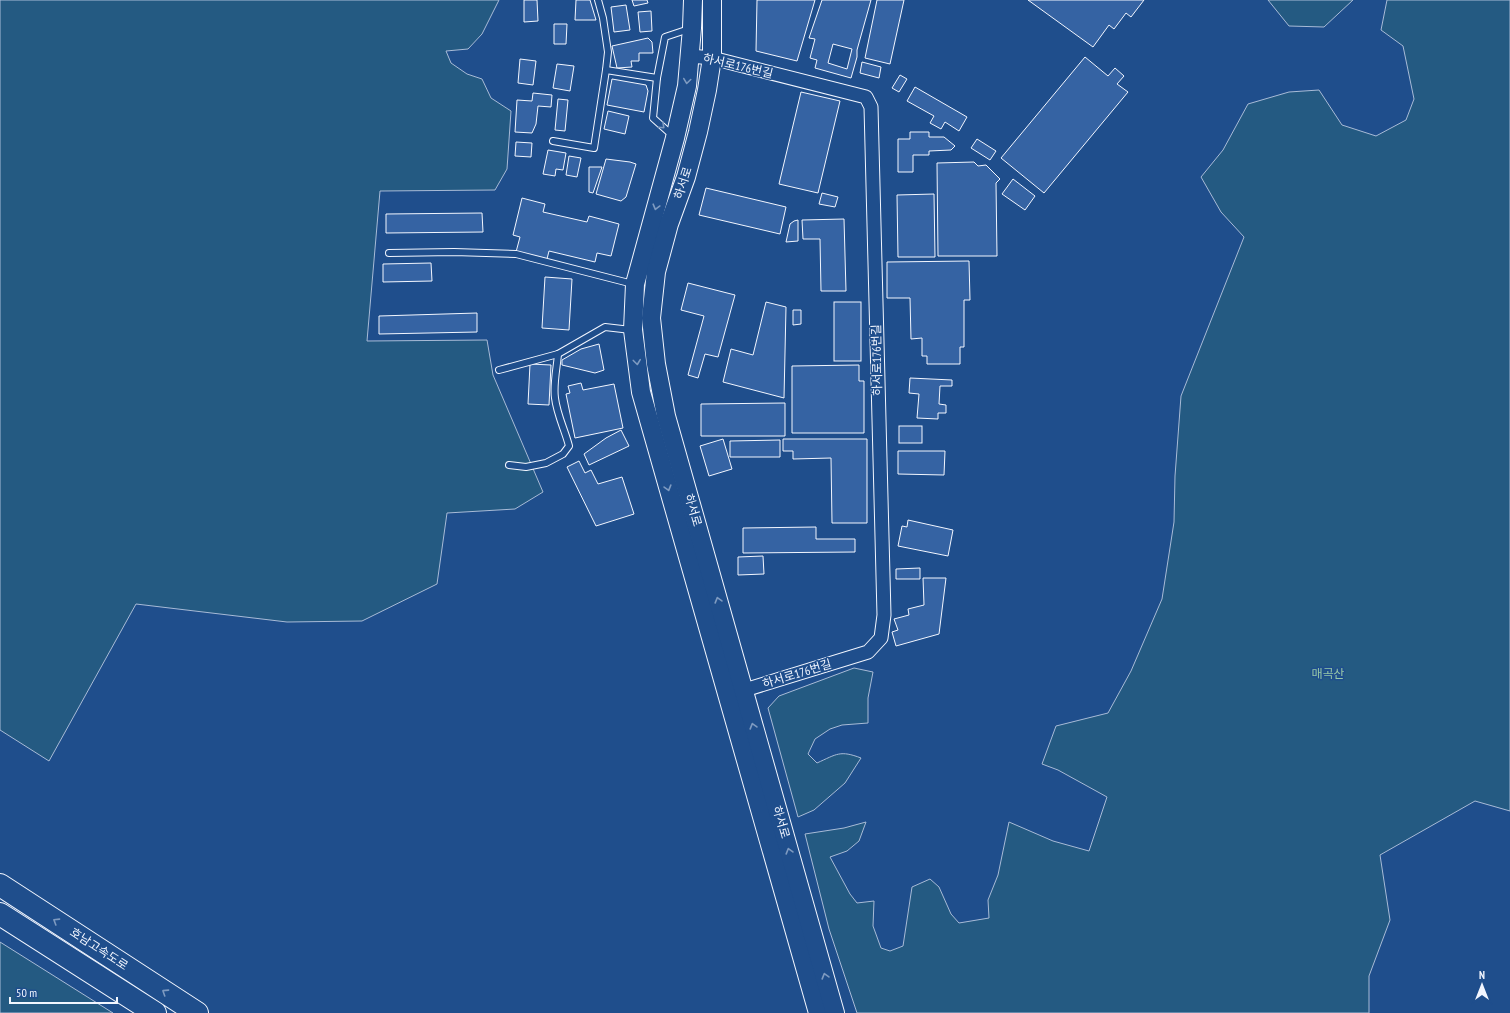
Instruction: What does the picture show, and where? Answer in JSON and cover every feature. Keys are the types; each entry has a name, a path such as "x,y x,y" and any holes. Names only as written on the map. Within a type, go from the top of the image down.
{"highway":[{"name":"호남고속도로","path":"0,886 197,1013"},
{"name":"호남고속도로","path":"0,914 155,1013"},
{"path":"0,922 66,956"}],"main road":[{"name":"하서로","path":"693,0 687,86 675,138 635,284 633,330 641,392 836,1013"},
{"name":"하서로","path":"712,0 712,58 707,90 686,177 669,224 656,272 651,318 656,364 666,416 735,693 818,1013"}],"street":[{"name":"하서로176번길","path":"690,56 712,58 866,97 871,107 884,615 882,638 868,652 735,693"}],"lane":[{"path":"553,141 594,148 608,52 603,18 598,0"},
{"path":"675,138 653,118 657,78 665,37 692,28"},
{"path":"606,70 657,78"},
{"path":"389,253 454,252 516,254 635,284"},
{"path":"499,370 558,354 605,327 633,330"},
{"path":"509,465 526,467 546,463 563,454 569,446 554,397 558,354"}],"green space":[{"path":"0,0 499,0 482,34 468,49 446,51 451,63 467,74 482,79 491,98 511,111 507,169 495,190 380,191 367,341 487,340 493,375 543,492 515,509 447,513 437,584 362,621 287,622 136,604 49,761 0,730"},
{"path":"1268,0 1353,0 1324,27 1289,26"},
{"name":"매곡산","path":"1387,0 1510,0 1510,811 1475,801 1380,855 1390,920 1369,976 1369,1013 857,1013 829,929 805,834 844,828 866,822 859,841 847,851 830,857 850,894 857,903 874,901 873,926 881,948 890,951 903,946 912,887 930,879 939,887 951,914 959,923 989,918 988,900 998,875 1009,822 1053,841 1089,851 1107,797 1058,770 1042,764 1056,726 1108,713 1131,671 1162,599 1174,522 1175,476 1181,396 1244,237 1221,212 1201,177 1223,150 1248,104 1289,92 1319,90 1342,125 1376,136 1406,120 1414,99 1403,46 1381,30"},
{"path":"854,668 873,672 868,698 868,723 842,725 830,729 815,739 808,754 817,763 839,754 848,754 861,758 845,783 814,810 798,817 768,708 779,696"},
{"path":"0,942 113,1013 0,1013"}],"building":[{"path":"524,0 537,0 538,21 524,22"},
{"path":"576,0 590,0 596,20 575,20"},
{"path":"632,0 647,0 648,3 634,6"},
{"path":"757,0 815,0 797,61 756,51"},
{"path":"822,0 871,0 851,78 815,68 817,60 810,58 815,39 809,38","holes":["833,44 852,49 847,69 828,63"]},
{"path":"877,0 904,0 890,64 865,58"},
{"path":"1028,0 1144,0 1131,17 1126,13 1114,29 1109,25 1093,47"},
{"path":"626,5 630,30 614,32 611,7"},
{"path":"651,11 652,31 640,32 638,12"},
{"path":"554,24 567,24 566,44 554,44"},
{"path":"648,38 652,42 653,53 639,53 639,61 631,61 632,67 617,68 612,46"},
{"path":"1085,57 1108,76 1115,68 1124,76 1117,84 1128,92 1044,193 1001,158"},
{"path":"520,59 536,61 533,85 518,83"},
{"path":"862,62 881,67 879,78 860,73"},
{"path":"557,64 574,66 570,91 553,88"},
{"path":"900,75 907,79 899,92 892,88"},
{"path":"612,79 646,85 648,91 644,112 607,105"},
{"path":"915,87 967,117 959,131 945,122 941,129 930,123 934,116 907,101"},
{"path":"801,92 840,101 818,193 779,184"},
{"path":"533,93 552,95 551,107 538,106 536,124 532,133 515,132 517,100 532,101"},
{"path":"558,99 568,100 565,131 555,130"},
{"path":"608,111 629,116 625,134 604,129"},
{"path":"910,132 929,132 929,137 944,137 955,146 951,150 929,151 929,155 913,155 913,172 898,172 898,139 910,139"},
{"path":"977,139 996,151 990,160 971,148"},
{"path":"516,142 532,143 531,157 515,156"},
{"path":"548,150 566,153 563,170 556,169 555,176 543,174"},
{"path":"569,156 581,158 577,177 566,175"},
{"path":"606,159 636,164 626,197 621,201 596,194"},
{"path":"974,162 978,166 986,165 1000,179 996,183 997,256 938,256 937,163"},
{"path":"589,167 602,167 593,193 589,192"},
{"path":"1013,179 1035,196 1025,210 1002,194"},
{"path":"706,188 786,207 780,234 699,215"},
{"path":"822,193 838,197 835,207 819,204"},
{"path":"934,194 935,257 898,257 897,195"},
{"path":"522,198 545,204 543,212 587,222 589,216 619,224 611,256 597,253 595,262 549,251 547,259 516,252 520,237 513,235"},
{"path":"482,213 483,232 386,233 386,214"},
{"path":"844,219 846,291 821,291 820,239 803,239 802,220"},
{"path":"798,220 798,241 786,242 790,224"},
{"path":"969,261 970,300 964,300 964,347 960,347 960,364 927,364 927,356 922,356 922,338 911,339 910,298 887,298 887,262"},
{"path":"431,263 432,281 383,282 383,264"},
{"path":"545,277 572,279 569,330 542,328"},
{"path":"688,283 735,295 718,357 705,354 698,378 688,375 704,316 681,310"},
{"path":"766,302 786,307 784,398 723,382 731,349 753,355"},
{"path":"834,302 861,302 861,361 834,361"},
{"path":"793,310 801,310 801,324 793,325"},
{"path":"477,313 477,332 379,334 379,316"},
{"path":"599,344 604,370 595,373 562,365 562,360 581,349"},
{"path":"530,364 551,365 549,405 528,404"},
{"path":"859,365 859,381 864,381 864,433 792,433 792,366"},
{"path":"910,378 952,380 952,386 940,386 939,404 946,405 946,413 938,413 938,419 917,418 919,394 909,393"},
{"path":"581,383 583,390 614,384 623,428 575,438 566,394 570,393 568,386"},
{"path":"785,403 785,436 701,436 701,404"},
{"path":"899,426 922,426 922,443 899,443"},
{"path":"621,430 629,446 589,465 584,454 606,438"},
{"path":"723,439 732,469 709,476 700,446"},
{"path":"783,439 867,439 867,523 832,523 831,458 793,459 793,451 783,451"},
{"path":"780,440 780,457 730,457 730,441"},
{"path":"898,451 945,451 944,475 898,474"},
{"path":"579,461 585,473 591,470 598,484 622,477 634,514 596,526 567,467"},
{"path":"908,520 953,530 948,556 898,546 902,526 907,527"},
{"path":"816,527 816,539 855,539 855,552 743,553 743,528"},
{"path":"763,556 764,574 738,575 738,557"},
{"path":"920,568 920,579 896,579 896,569"},
{"path":"923,578 946,578 939,634 896,646 892,632 898,630 894,619 909,615 908,609 924,605"}]}
